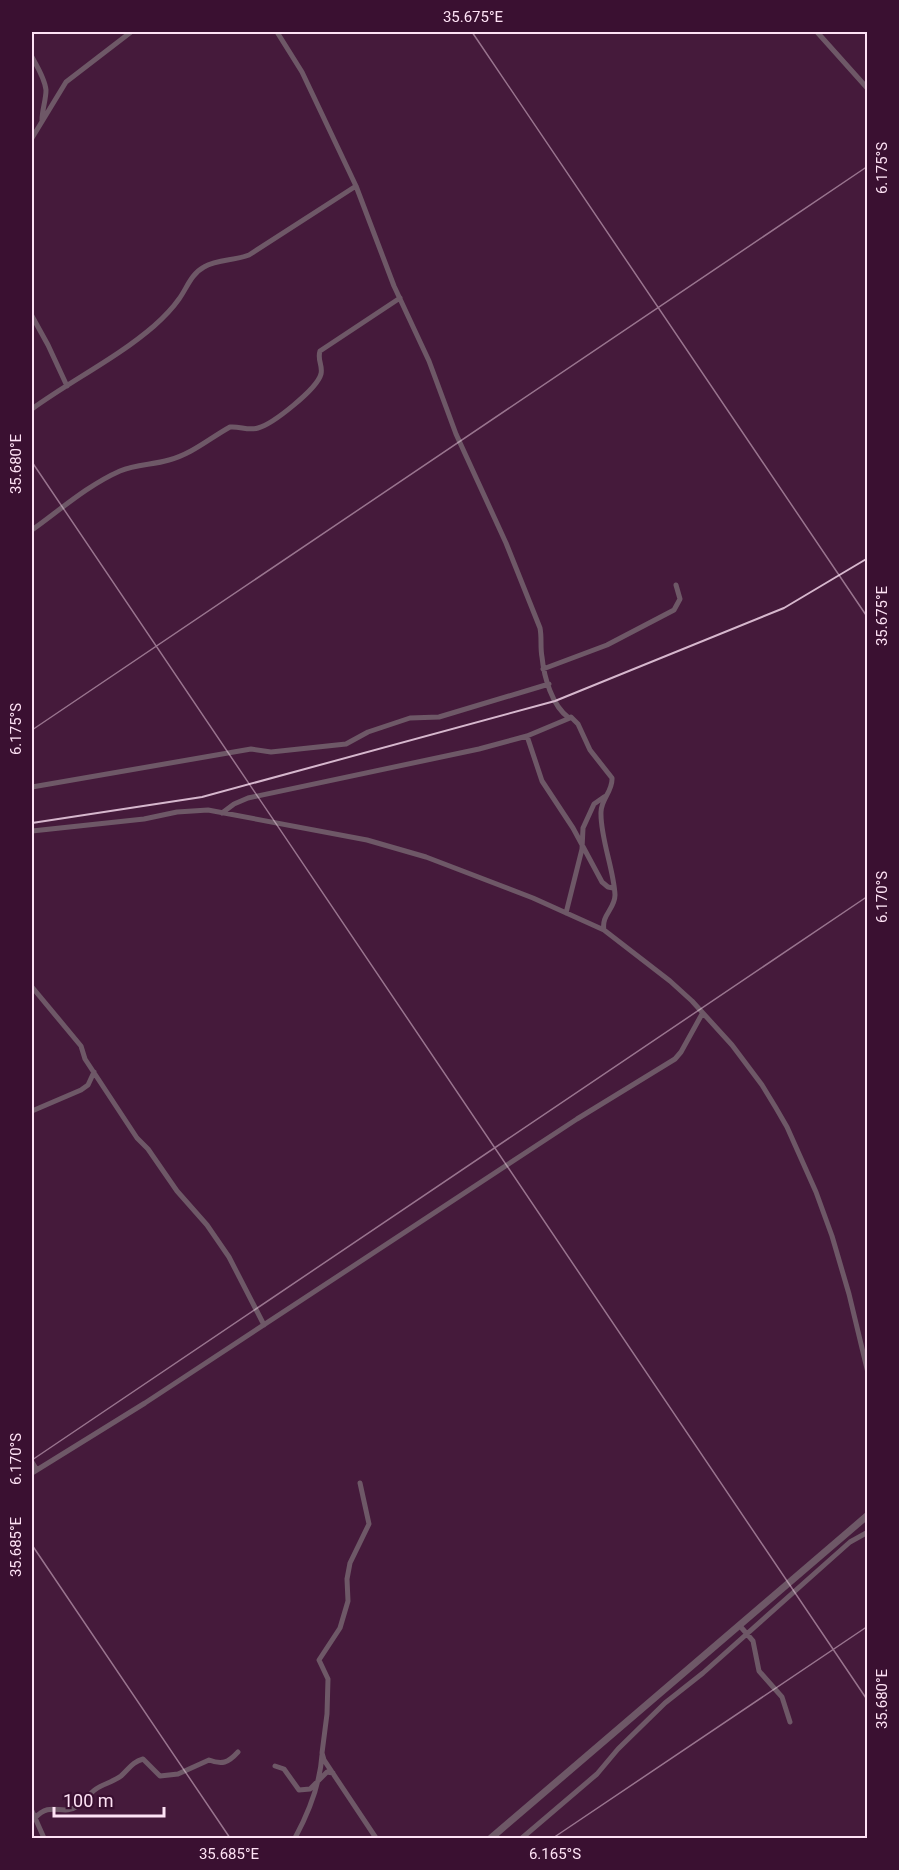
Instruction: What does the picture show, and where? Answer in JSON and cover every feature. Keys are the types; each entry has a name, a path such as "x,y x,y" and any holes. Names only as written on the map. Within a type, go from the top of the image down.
{"street":[{"path":"32,138 66,82 131,32"},
{"path":"278,32 302,72 356,186 384,261 540,628 543,641 541,653 543,669 555,701 561,712 578,724 590,750 612,778 612,787 594,804 583,828 582,849 566,913"},
{"path":"818,32 867,89"},
{"path":"32,57 39,68 46,89 42,120"},
{"path":"32,409 95,369 152,327 167,314 180,298 190,280 203,267 237,260 249,255 356,186"},
{"path":"32,530 102,480 121,471 136,465 168,461 183,455 230,427 251,429 268,423 307,392 319,378 321,373 318,360 320,351 400,298"},
{"path":"32,316 67,386"},
{"path":"543,669 607,645 674,610 680,599 676,585"},
{"path":"32,787 251,749 271,752 346,744 369,732 410,718 439,717 549,684"},
{"path":"222,813 248,798 471,751 527,736 570,718"},
{"path":"527,736 542,781 581,843 602,882 613,888"},
{"path":"604,797 601,820 615,897 603,919 604,930"},
{"path":"32,831 207,810 367,840 426,857 604,930 692,1001 732,1045 762,1085 787,1127 816,1192 841,1265 867,1373"},
{"path":"32,987 81,1046 85,1059 137,1138 148,1149 177,1191 207,1225 229,1257 264,1325"},
{"path":"32,1462 34,1472 264,1325 577,1119 675,1059 702,1014"},
{"path":"32,1112 81,1090 88,1085 94,1072"},
{"path":"295,1839 314,1798 320,1777 327,1714 328,1679 319,1660 340,1628 348,1601 347,1580 350,1563 369,1524 360,1483"},
{"path":"491,1839 867,1515"},
{"path":"522,1839 597,1774 618,1749 665,1703 703,1673 850,1542 867,1532"},
{"path":"740,1626 753,1641 757,1667 782,1697 790,1722"},
{"path":"35,1818 41,1811 67,1810 77,1807 96,1789 119,1777 135,1761 142,1759 160,1776 178,1774 208,1760 218,1764 228,1762 237,1752"},
{"path":"322,1753 376,1839"},
{"path":"275,1766 284,1769 299,1790 310,1789 327,1772 333,1773"},
{"path":"32,1810 44,1839"}],"railway":[{"path":"32,823 202,797 555,701 784,608 868,558"}]}
